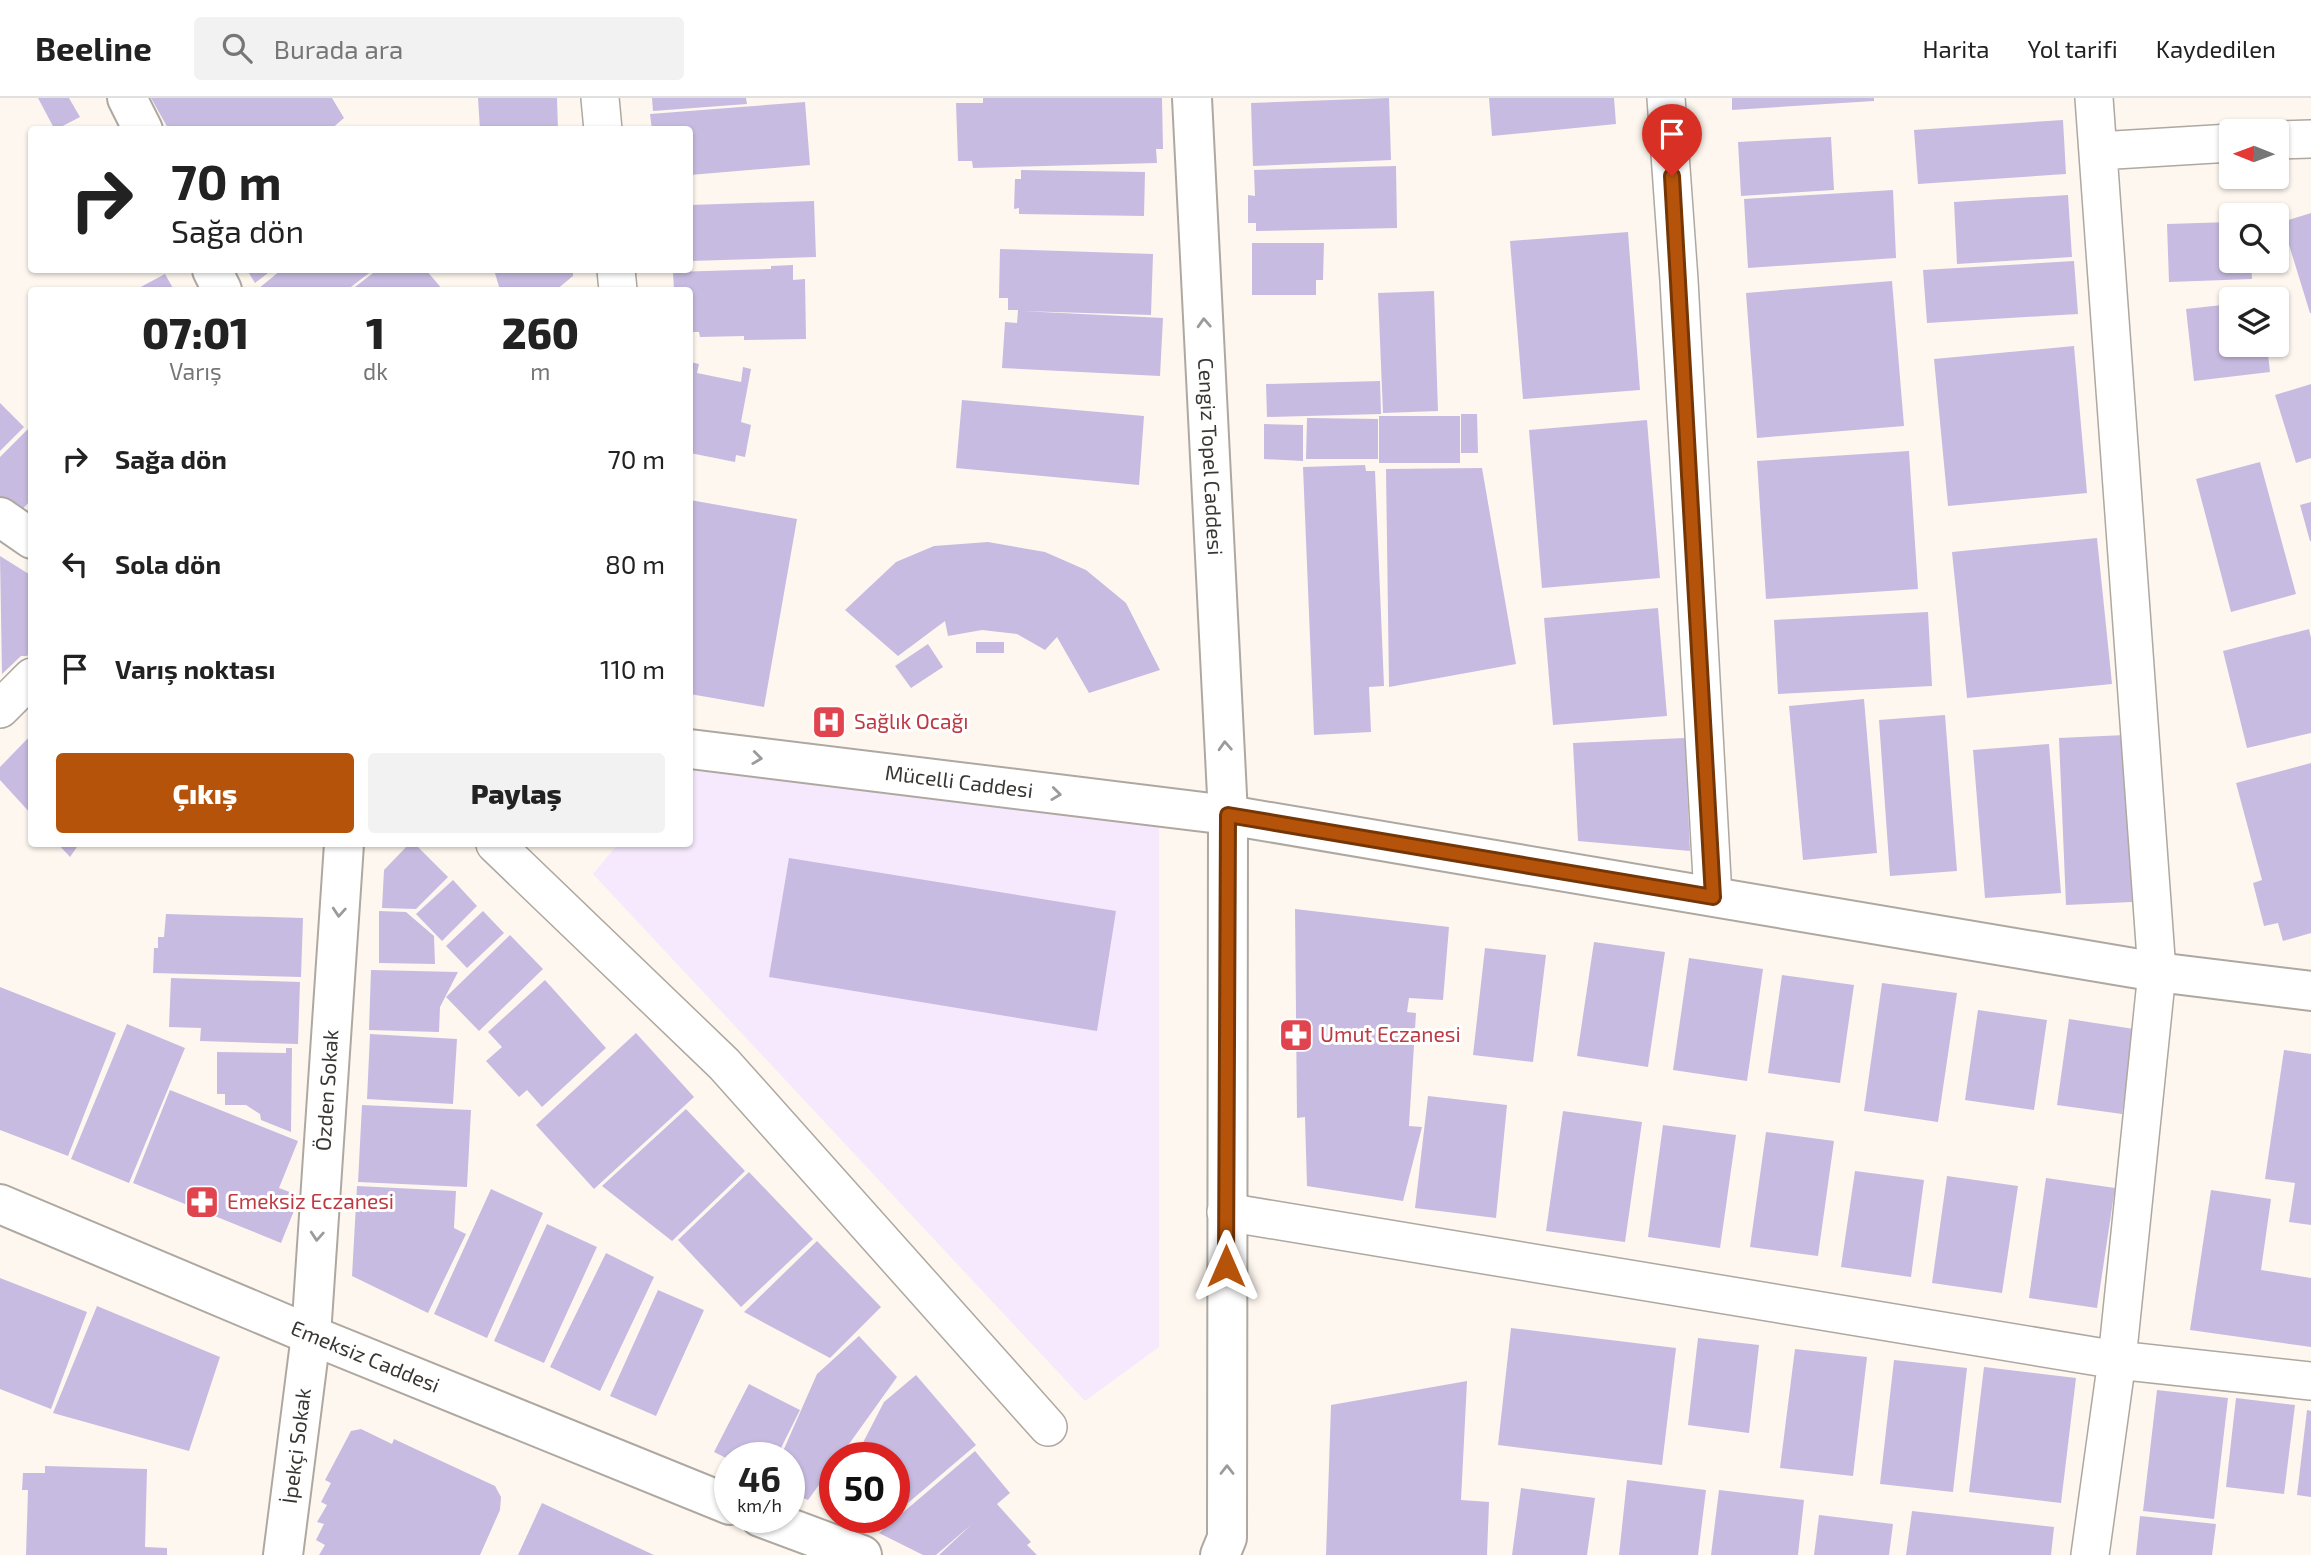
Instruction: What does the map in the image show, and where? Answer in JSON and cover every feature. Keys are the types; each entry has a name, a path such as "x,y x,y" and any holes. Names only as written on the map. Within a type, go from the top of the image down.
{"main road":[{"path":"127,98 141,126"},
{"name":"Cengiz Topel Caddesi","path":"1192,98 1228,815 1226,1212 1229,1549"},
{"path":"0,517 28,536"},
{"name":"Mücelli Caddesi","path":"693,749 1228,815 2157,972 2311,991"},
{"name":"Özden Sokak","path":"311,1335 344,847"},
{"name":"Emeksiz Caddesi","path":"0,1204 311,1335 714,1499"},
{"name":"İpekçi Sokak","path":"284,1555 311,1335"},
{"path":"788,1533 827,1555"},
{"path":"802,1533 862,1555"}],"street":[{"path":"600,98 603,126"},
{"path":"1666,98 1679,280 1713,897"},
{"path":"2090,1555 2116,1360 2157,972 2094,98"},
{"path":"2289,140 2311,139"},
{"path":"2098,151 2219,144"},
{"path":"0,709 28,681"},
{"path":"498,847 724,1064 1048,1426"},
{"path":"1226,1212 2116,1360 2311,1381"}],"shaded area":[{"path":"693,770 1159,825 1159,1347 1085,1401 593,874 616,847 693,847"}],"building":[{"path":"38,98 69,98 80,117 63,126 53,126"},
{"path":"151,98 332,98 344,118 335,126 167,126"},
{"path":"478,98 557,98 558,126 480,126"},
{"path":"652,98 746,98 747,104 653,111"},
{"path":"983,98 1162,98 1163,149 1156,149 1157,163 973,168 972,161 958,161 956,103 983,103"},
{"path":"1389,98 1391,160 1253,166 1251,103"},
{"path":"1489,98 1614,98 1616,124 1492,136"},
{"path":"1732,98 1874,98 1874,101 1732,110"},
{"path":"805,102 810,165 693,175 693,126 652,126 650,114"},
{"path":"2063,120 2066,174 1918,184 1914,130"},
{"path":"1831,137 1834,190 1741,196 1738,142"},
{"path":"1396,166 1397,228 1256,231 1256,223 1248,223 1248,195 1255,196 1254,170"},
{"path":"1021,170 1145,172 1144,216 1019,214 1019,208 1014,209 1015,179 1021,179"},
{"path":"1893,190 1896,258 1748,268 1744,199"},
{"path":"2068,195 2072,257 1957,264 1954,202"},
{"path":"814,201 816,257 693,261 693,205"},
{"path":"2311,213 2311,313 2289,245 2289,220"},
{"path":"2219,222 2219,273 2252,273 2252,279 2169,282 2167,224"},
{"path":"1628,232 1640,390 1523,399 1510,241"},
{"path":"1252,243 1324,243 1323,280 1316,280 1316,295 1252,295"},
{"path":"1000,249 1153,254 1151,315 1021,311 1163,318 1160,376 1002,368 1005,322 1017,323 1018,310 1008,310 1008,298 999,298"},
{"path":"2074,261 2078,314 1927,323 1923,270"},
{"path":"793,265 793,280 805,279 806,339 744,340 744,336 700,337 699,332 693,332 693,287 674,287 673,273 771,269 771,266"},
{"path":"249,273 268,273 255,283"},
{"path":"277,273 369,273 351,287 260,287"},
{"path":"373,273 429,273 440,287 355,287"},
{"path":"495,273 573,273 560,287 499,287"},
{"path":"165,274 172,287 141,287"},
{"path":"1892,281 1904,426 1757,438 1746,293"},
{"path":"1434,291 1438,411 1383,413 1378,293"},
{"path":"2219,305 2219,357 2268,357 2270,372 2194,381 2186,309"},
{"path":"2074,346 2087,493 1948,506 1934,359"},
{"path":"693,363 699,364 697,373 741,382 743,367 751,369 741,422 751,425 745,457 736,455 735,462 693,454"},
{"path":"1380,381 1381,414 1267,417 1266,384"},
{"path":"2311,384 2311,458 2296,463 2275,395"},
{"path":"962,400 1144,416 1139,485 956,468"},
{"path":"0,403 24,427 0,451"},
{"path":"1461,414 1477,414 1478,453 1461,453"},
{"path":"1379,416 1460,416 1460,463 1379,463"},
{"path":"1307,418 1378,419 1378,459 1306,459"},
{"path":"1647,420 1660,578 1542,588 1529,430"},
{"path":"1264,424 1303,425 1303,461 1264,459"},
{"path":"28,429 28,503 16,516 0,506 0,457"},
{"path":"1909,451 1918,589 1766,599 1757,461"},
{"path":"2260,462 2296,594 2231,612 2196,479"},
{"path":"1365,465 1366,471 1375,471 1384,686 1369,687 1371,732 1314,735 1303,467"},
{"path":"1482,468 1516,664 1389,687 1386,469"},
{"path":"693,501 797,519 764,707 693,695"},
{"path":"2311,502 2311,541 2310,541 2300,505"},
{"path":"2097,538 2112,684 1967,698 1952,552"},
{"path":"988,542 1045,552 1086,570 1126,603 1160,670 1089,693 1057,637 1045,650 1017,634 982,630 948,636 945,621 898,656 845,610 896,562 934,546"},
{"path":"0,556 28,574 28,655 21,656 2,674"},
{"path":"1658,608 1667,716 1553,725 1544,618"},
{"path":"1928,612 1932,686 1778,694 1774,620"},
{"path":"2309,629 2311,733 2247,748 2223,651"},
{"path":"976,642 1004,642 1004,653 976,653"},
{"path":"928,644 943,667 911,688 895,666"},
{"path":"1864,699 1877,853 1803,860 1789,706"},
{"path":"1945,715 1957,871 1890,876 1879,720"},
{"path":"2125,735 2132,902 2066,905 2059,738"},
{"path":"28,738 28,811 0,780 0,767"},
{"path":"1685,738 1690,851 1578,841 1573,743"},
{"path":"2049,744 2061,893 1985,898 1973,750"},
{"path":"2311,763 2311,933 2283,941 2278,923 2264,926 2253,883 2262,880 2236,783"},
{"path":"61,847 77,847 70,857"},
{"path":"406,847 418,847 448,877 416,909 382,908 384,870"},
{"path":"789,858 1116,911 1097,1031 769,977"},
{"path":"453,880 477,906 442,941 416,914"},
{"path":"1295,909 1449,927 1443,1000 1409,998 1407,1012 1416,1013 1409,1126 1422,1127 1403,1201 1307,1186 1305,1117 1297,1118"},
{"path":"379,911 406,912 434,936 435,964 379,963"},
{"path":"483,911 504,933 467,968 446,946"},
{"path":"166,914 303,918 301,977 153,973 154,948 158,948 158,937 164,937"},
{"path":"510,935 543,969 479,1031 446,997"},
{"path":"1594,942 1665,952 1648,1067 1577,1056"},
{"path":"1485,948 1546,955 1533,1062 1473,1055"},
{"path":"1689,958 1763,969 1747,1081 1673,1070"},
{"path":"371,970 458,972 440,1007 439,1032 369,1030"},
{"path":"1782,975 1854,985 1840,1083 1768,1073"},
{"path":"171,978 300,982 298,1044 200,1041 201,1028 169,1027"},
{"path":"545,980 606,1048 542,1107 527,1090 519,1097 486,1061 502,1047 488,1032"},
{"path":"1882,983 1957,993 1938,1122 1864,1111"},
{"path":"0,987 116,1033 68,1156 0,1130"},
{"path":"1978,1010 2047,1020 2034,1110 1965,1100"},
{"path":"2069,1019 2134,1029 2122,1114 2057,1105"},
{"path":"127,1024 185,1048 129,1183 71,1159"},
{"path":"636,1033 694,1097 594,1189 536,1125"},
{"path":"370,1034 457,1039 453,1104 367,1099"},
{"path":"286,1048 292,1048 291,1132 261,1120 260,1114 246,1105 225,1105 225,1094 217,1094 217,1052 286,1053"},
{"path":"2284,1050 2311,1054 2311,1225 2289,1222 2295,1183 2265,1179"},
{"path":"170,1090 298,1141 279,1188 300,1196 281,1243 133,1183"},
{"path":"1428,1096 1507,1105 1496,1218 1415,1208"},
{"path":"362,1105 471,1110 467,1187 358,1182"},
{"path":"686,1109 745,1171 672,1241 602,1186"},
{"path":"1563,1111 1642,1122 1625,1242 1546,1231"},
{"path":"1663,1125 1736,1135 1720,1248 1648,1237"},
{"path":"1766,1132 1834,1141 1818,1256 1750,1247"},
{"path":"1855,1171 1924,1180 1911,1277 1841,1267"},
{"path":"749,1172 813,1239 741,1307 678,1240"},
{"path":"1947,1176 2018,1186 2002,1293 1932,1283"},
{"path":"2046,1178 2115,1188 2097,1308 2029,1298"},
{"path":"357,1186 456,1191 454,1228 466,1234 428,1313 352,1276"},
{"path":"491,1189 543,1213 487,1338 434,1314"},
{"path":"2211,1190 2271,1199 2261,1270 2311,1278 2311,1347 2190,1330"},
{"path":"547,1224 597,1247 544,1363 494,1341"},
{"path":"817,1241 881,1307 830,1358 744,1312"},
{"path":"606,1253 654,1277 600,1391 550,1367"},
{"path":"0,1278 87,1312 51,1409 0,1389"},
{"path":"658,1290 704,1310 656,1416 610,1396"},
{"path":"97,1306 220,1357 189,1451 53,1413"},
{"path":"1511,1328 1676,1348 1662,1465 1498,1445"},
{"path":"859,1336 897,1377 850,1442 819,1442 819,1485 808,1500 805,1499 805,1442 787,1442 817,1374"},
{"path":"1698,1338 1759,1345 1749,1433 1688,1425"},
{"path":"1795,1349 1867,1357 1853,1476 1780,1468"},
{"path":"1894,1360 1967,1368 1953,1492 1880,1484"},
{"path":"1984,1367 2076,1378 2061,1503 1969,1492"},
{"path":"916,1375 976,1445 910,1501 910,1442 863,1442 884,1402"},
{"path":"1467,1381 1461,1500 1489,1502 1487,1555 1326,1555 1331,1405"},
{"path":"749,1384 800,1410 784,1442 719,1442"},
{"path":"2157,1390 2228,1398 2214,1519 2143,1511"},
{"path":"2236,1398 2295,1405 2284,1494 2226,1487"},
{"path":"2307,1410 2311,1411 2311,1497 2297,1495"},
{"path":"361,1429 392,1444 394,1439 495,1486 501,1497 500,1510 480,1555 319,1555 325,1545 316,1540 324,1524 317,1522 327,1505 321,1502 331,1483 325,1480 351,1431"},
{"path":"975,1451 1010,1493 997,1504 1031,1542 1027,1545 1037,1555 939,1555 972,1524 936,1555 923,1555 879,1533 910,1533 910,1507"},
{"path":"45,1466 147,1469 145,1547 167,1548 167,1555 26,1555 28,1490 22,1490 23,1473 45,1473"},
{"path":"1627,1480 1706,1490 1698,1555 1619,1555"},
{"path":"1521,1488 1595,1498 1587,1555 1512,1555"},
{"path":"1719,1490 1804,1500 1798,1555 1711,1555"},
{"path":"542,1503 654,1555 518,1555"},
{"path":"1912,1511 2054,1527 2051,1555 1906,1555"},
{"path":"1819,1515 1893,1524 1889,1555 1814,1555"},
{"path":"2140,1516 2216,1524 2212,1555 2136,1555"}],"place":[{"name":"Sağlık Ocağı","path":"829,722"},
{"name":"Umut Eczanesi","path":"1296,1035"},
{"name":"Emeksiz Eczanesi","path":"202,1202"}],"route":[{"path":"1226,1266 1228,815 1713,897 1672,176"}]}
